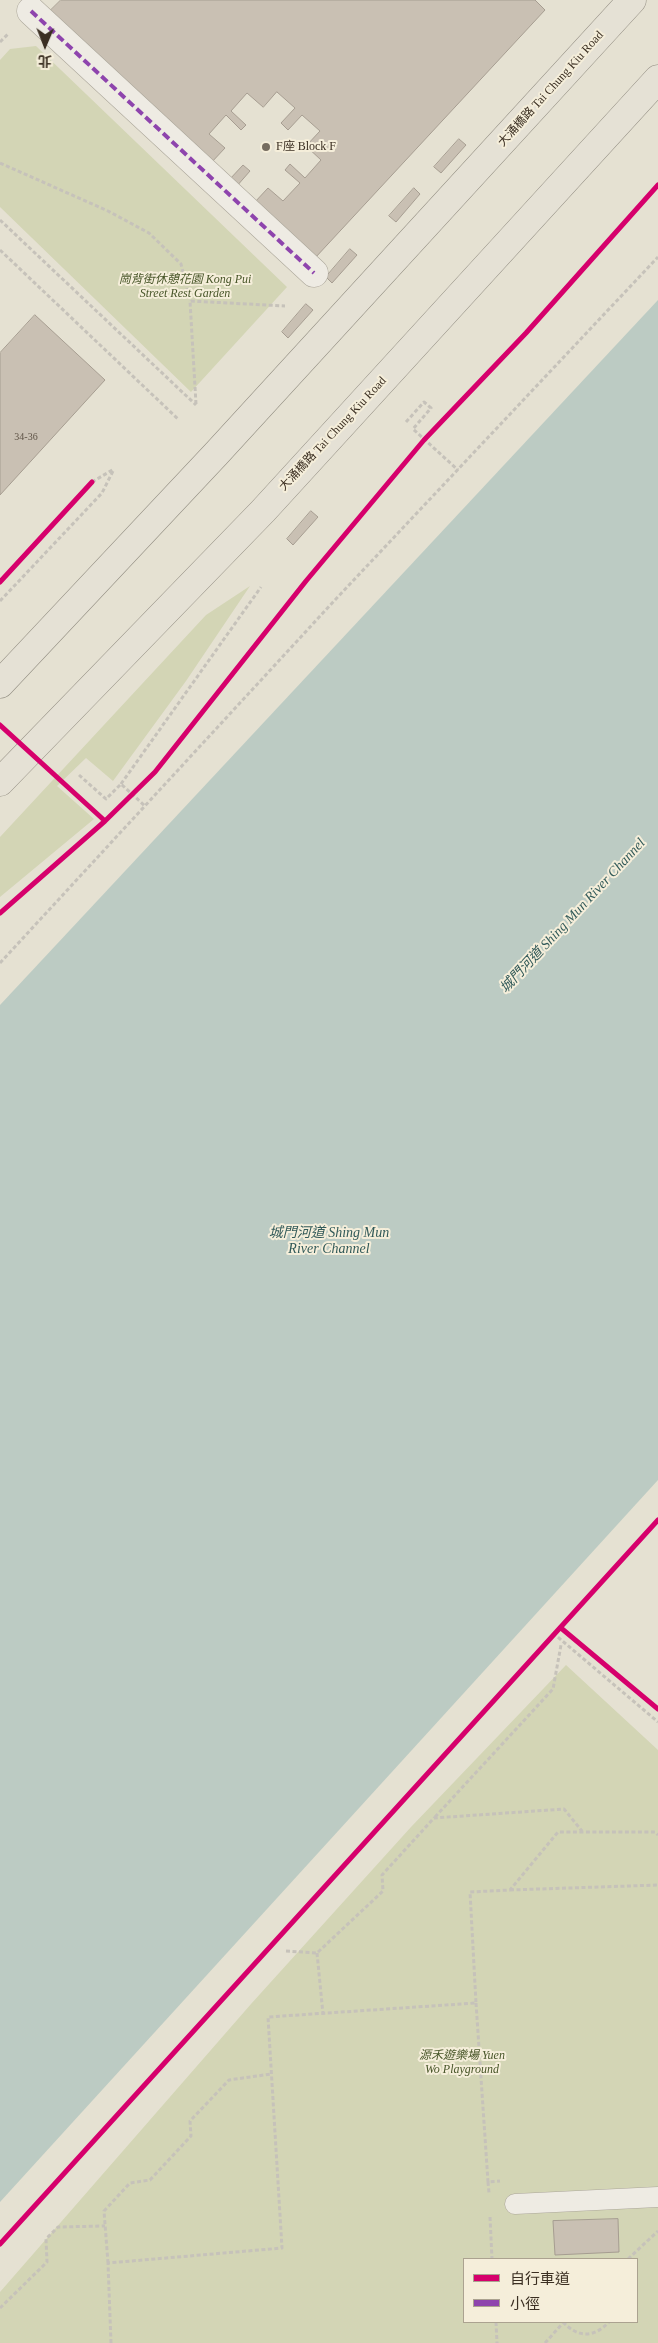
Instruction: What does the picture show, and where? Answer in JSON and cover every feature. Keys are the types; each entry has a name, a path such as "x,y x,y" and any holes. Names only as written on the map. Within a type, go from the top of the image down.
{"main road":[{"name":"大涌橋路 Tai Chung Kiu Road","path":"0,684 216,454 632,0"},
{"name":"大涌橋路 Tai Chung Kiu Road","path":"0,782 263,511 658,79"}],"street":[{"path":"30,11 314,273"}],"lane":[{"path":"515,2204 658,2198"}],"path":[{"path":"0,163 108,211 149,233 181,264 190,301 196,405 0,220"},
{"path":"0,250 178,419"},
{"path":"0,963 144,806 658,257"},
{"path":"190,301 285,306"},
{"path":"406,422 424,402 431,408 413,430 458,470"},
{"path":"418,447 431,432"},
{"path":"0,601 102,493 114,469 92,482 86,489"},
{"path":"79,775 106,799 121,784 261,587"},
{"path":"121,784 144,806"},
{"path":"126,802 138,790"},
{"path":"548,1643 561,1628"},
{"path":"554,1634 658,1722"},
{"path":"286,1952 317,1953 383,1891 382,1875 553,1689 561,1646"},
{"path":"434,1818 564,1810 582,1831"},
{"path":"510,1890 558,1832 657,1832"},
{"path":"489,2201 470,1892 658,1885"},
{"path":"317,1953 324,2014"},
{"path":"108,2263 282,2248 268,2017 476,2003"},
{"path":"111,2343 104,2211 130,2183 150,2180 191,2136 190,2121 229,2080 271,2074"},
{"path":"488,2182 508,2181"},
{"path":"490,2211 492,2258"},
{"path":"0,2308 47,2262 46,2239 58,2228 105,2226"},
{"path":"629,2258 658,2231"},
{"path":"496,2323 497,2343"},
{"path":"545,2343 562,2323"},
{"path":"564,2323 574,2332 588,2335 601,2330 608,2323"}],"green space":[{"name":"崗背街休憩花園 Kong Pui Street Rest Garden","path":"36,46 287,287 191,392 0,207 0,60 10,49"},
{"path":"250,586 186,681 113,781 86,758 57,786 94,819 0,897 0,837 206,615"},
{"name":"源禾遊樂場 Yuen Wo Playground","path":"566,1665 658,1750 658,2343 0,2343 0,2292 251,2004 411,1827"}],"water":[{"name":"城門河道 Shing Mun River Channel","path":"658,300 658,1480 0,2202 0,1005"}],"building":[{"path":"61,0 535,0 545,10 315,258 47,14"},
{"name":"F座 Block F","path":"277,92 295,108 281,123 288,130 302,115 320,131 306,146 321,160 305,178 290,164 285,170 300,183 283,201 268,188 254,203 236,187 250,171 243,165 229,180 210,164 225,148 209,134 226,115 241,130 246,125 231,111 247,93 263,107"},
{"path":"459,139 466,145 441,173 434,167"},
{"path":"414,188 420,194 396,222 389,216"},
{"path":"350,249 357,255 332,283 326,277"},
{"path":"306,304 313,310 288,338 282,332"},
{"path":"35,315 105,380 0,495 0,353"},
{"path":"311,511 318,517 293,545 287,539"},
{"path":"618,2219 619,2252 555,2255 553,2221"}],"marked path":[{"path":"31,11 314,273"}],"cycle path":[{"path":"0,913 105,821 155,772 306,581 424,440 526,333 658,185"},
{"path":"0,582 92,482"},
{"path":"0,725 105,821"},
{"path":"0,2244 658,1520"},
{"path":"561,1628 658,1709"}],"place":[{"name":"F座 Block F","path":"266,147"}]}
